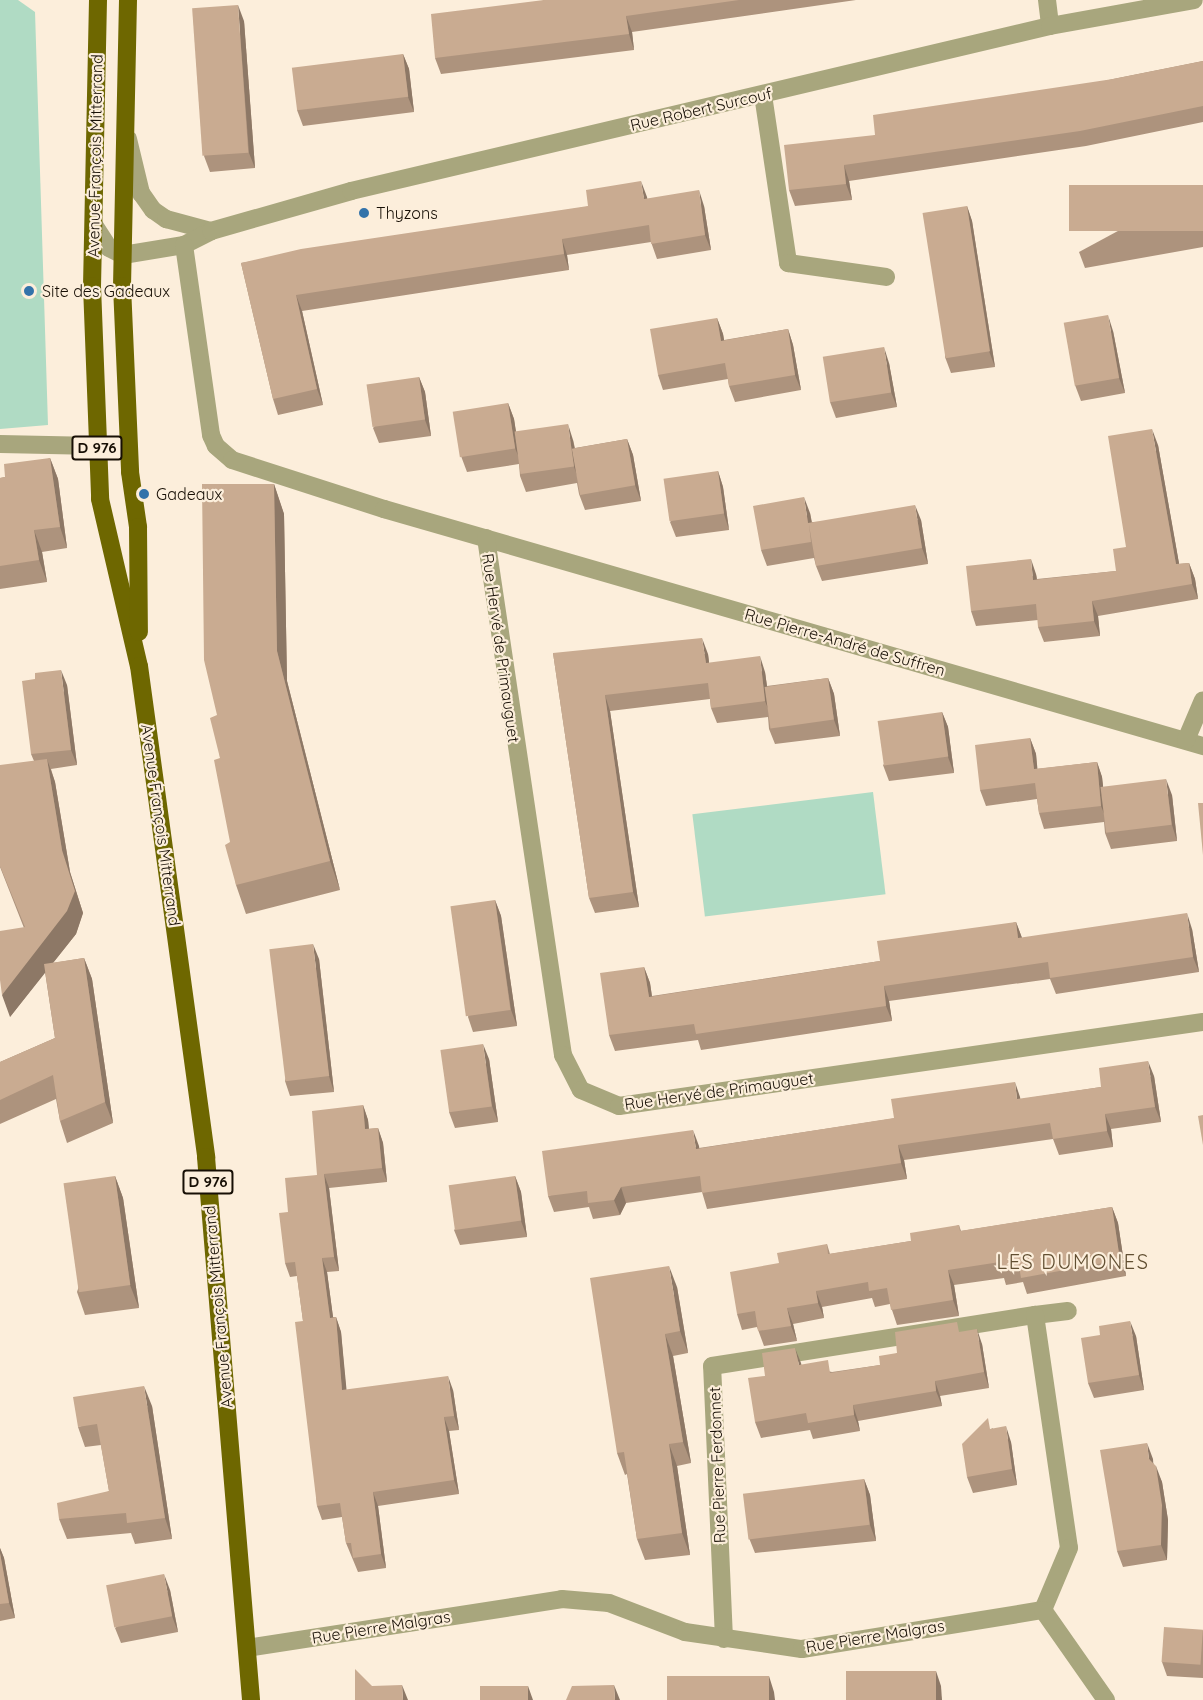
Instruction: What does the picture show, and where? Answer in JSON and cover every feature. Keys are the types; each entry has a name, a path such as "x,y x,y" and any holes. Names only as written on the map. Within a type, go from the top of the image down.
{"main road":[{"name":"Avenue François Mitterrand","path":"98,0 93,369 100,499 139,666 206,1157 250,1700"},
{"name":"Avenue François Mitterrand","path":"128,0 123,255 130,472 138,527 139,666"}],"street":[{"path":"1047,0 1050,26"},
{"name":"Rue Robert Surcouf","path":"123,255 184,245 211,231 351,191 1050,26 1194,0"},
{"path":"763,95 788,263 886,277"},
{"path":"126,131 147,202 166,219 211,231"},
{"path":"94,225 109,248 123,255"},
{"name":"Rue Pierre-André de Suffren","path":"184,245 211,435 224,455 374,506 1194,743"},
{"path":"0,444 97,446"},
{"name":"Rue Hervé de Primauguet","path":"486,538 562,1056 581,1090 620,1106 1203,1022"},
{"path":"1194,743 1203,700"},
{"name":"Rue Pierre Ferdonnet","path":"724,1639 712,1366 1068,1311"},
{"path":"1035,1315 1069,1548 1042,1610 1106,1700"},
{"name":"Rue Pierre Malgras","path":"247,1648 562,1599 609,1603 685,1632 802,1649 1042,1610"}],"green space":[{"path":"0,0 18,0 35,12 48,425 0,429"},
{"path":"873,792 886,894 705,916 692,814"}],"building":[{"path":"544,0 739,0 626,16 629,34 435,58 431,14"},
{"path":"238,5 248,153 202,156 192,8"},
{"path":"403,54 408,97 297,110 292,68"},
{"path":"1203,61 1203,106 1080,131 844,165 846,184 789,190 784,145 875,135 873,115 1113,79"},
{"path":"641,181 644,199 699,190 705,235 651,244 649,225 562,239 564,254 296,295 317,389 273,399 241,263 301,249 588,206 586,190"},
{"path":"1069,185 1203,185 1203,231 1069,231"},
{"path":"967,206 990,351 946,358 923,213"},
{"path":"1108,315 1119,378 1075,386 1064,323"},
{"path":"717,318 721,341 788,329 795,375 729,386 725,363 658,375 650,329"},
{"path":"884,347 891,392 830,402 823,357"},
{"path":"419,377 425,420 373,427 367,384"},
{"path":"508,403 515,448 460,457 453,412"},
{"path":"568,424 574,467 521,474 515,432"},
{"path":"1152,429 1176,564 1189,563 1192,584 1092,601 1094,621 1038,627 1036,604 971,611 966,566 1031,559 1033,580 1116,571 1113,549 1126,547 1108,436"},
{"path":"627,439 635,485 580,495 572,449"},
{"path":"50,458 60,527 34,530 39,560 0,566 0,478 5,477 4,464"},
{"path":"718,471 724,514 670,521 664,479"},
{"path":"202,484 274,484 277,651 330,861 236,885 225,845 230,842 214,760 220,758 210,718 217,715 204,660"},
{"path":"804,497 808,523 915,505 922,548 816,566 809,525 811,542 761,550 753,506"},
{"path":"702,638 706,663 760,656 765,701 711,708 708,683 605,695 633,892 589,898 553,653"},
{"path":"61,670 71,750 31,754 22,681 35,679 35,673"},
{"path":"828,678 834,720 770,728 765,687"},
{"path":"942,712 948,757 884,766 878,721"},
{"path":"1030,738 1034,769 1097,762 1101,806 1039,813 1035,783 980,790 975,745"},
{"path":"47,759 62,850 75,891 67,911 2,995 0,931 25,927 0,866 0,765"},
{"path":"1166,779 1172,825 1106,833 1100,787"},
{"path":"1198,803 1203,803 1203,855"},
{"path":"495,900 510,1010 466,1016 450,906"},
{"path":"1187,913 1193,957 1050,978 1048,962 884,986 886,1006 696,1034 694,1024 609,1035 600,973 644,967 649,997 880,961 877,941 1016,922 1018,938"},
{"path":"313,944 329,1076 286,1081 269,949"},
{"path":"84,958 105,1102 60,1121 53,1075 0,1100 0,1062 55,1038 44,964"},
{"path":"483,1044 492,1106 449,1112 440,1050"},
{"path":"1148,1061 1155,1107 1105,1114 1107,1131 1053,1139 1050,1123 898,1145 901,1163 702,1193 700,1176 621,1187 614,1200 588,1203 587,1191 548,1196 542,1151 693,1130 696,1149 894,1118 891,1099 1015,1082 1017,1099 1101,1087 1099,1068"},
{"path":"363,1105 365,1129 378,1128 382,1168 324,1174 334,1257 322,1258 330,1318 336,1317 342,1390 448,1376 454,1416 444,1417 454,1480 373,1492 381,1554 353,1558 351,1543 346,1543 340,1503 317,1506 295,1322 303,1321 295,1262 285,1263 279,1213 288,1212 285,1178 317,1175 312,1111"},
{"path":"1203,1115 1203,1145 1198,1116"},
{"path":"115,1176 130,1285 79,1292 64,1183"},
{"path":"515,1176 521,1221 455,1230 449,1185"},
{"path":"1112,1207 1120,1260 1021,1278 1019,1266 1001,1269 1000,1262 948,1270 953,1300 891,1310 887,1288 869,1291 868,1282 816,1291 818,1303 787,1308 791,1326 758,1331 755,1311 737,1314 730,1272 779,1263 777,1253 827,1244 828,1254 911,1241 910,1233 959,1225 960,1231"},
{"path":"669,1266 680,1331 665,1334 683,1442 669,1444 682,1533 637,1539 624,1452 617,1453 590,1278"},
{"path":"1130,1321 1139,1375 1088,1383 1081,1338 1100,1335 1099,1326"},
{"path":"957,1322 959,1332 977,1329 984,1372 935,1381 936,1391 853,1405 854,1415 808,1423 806,1413 755,1422 748,1378 765,1376 762,1353 795,1348 799,1365 828,1360 830,1373 880,1365 879,1356 897,1353 895,1332"},
{"path":"144,1386 165,1518 127,1523 126,1513 59,1519 57,1503 109,1491 97,1424 78,1427 73,1397"},
{"path":"988,1418 990,1429 1006,1426 1012,1469 967,1477 962,1444"},
{"path":"1147,1443 1149,1459 1156,1466 1162,1505 1161,1545 1117,1551 1100,1450"},
{"path":"864,1479 870,1525 749,1540 743,1494"},
{"path":"0,1553 9,1603 0,1604"},
{"path":"164,1574 172,1616 114,1627 106,1585"},
{"path":"1164,1627 1203,1630 1200,1665 1162,1662"},
{"path":"355,1669 372,1686 402,1685 403,1700 355,1700"},
{"path":"846,1671 936,1671 936,1700 846,1700"},
{"path":"667,1676 769,1676 769,1700 667,1700"},
{"path":"614,1685 615,1700 566,1700 572,1686"},
{"path":"480,1686 528,1686 528,1700 480,1700"}],"place":[{"name":"Thyzons","path":"364,213"},
{"name":"Site des Gadeaux","path":"29,291"},
{"name":"Gadeaux","path":"144,494"}],"district":[{"name":"LES DUMONES","path":"1073,1261"}]}
